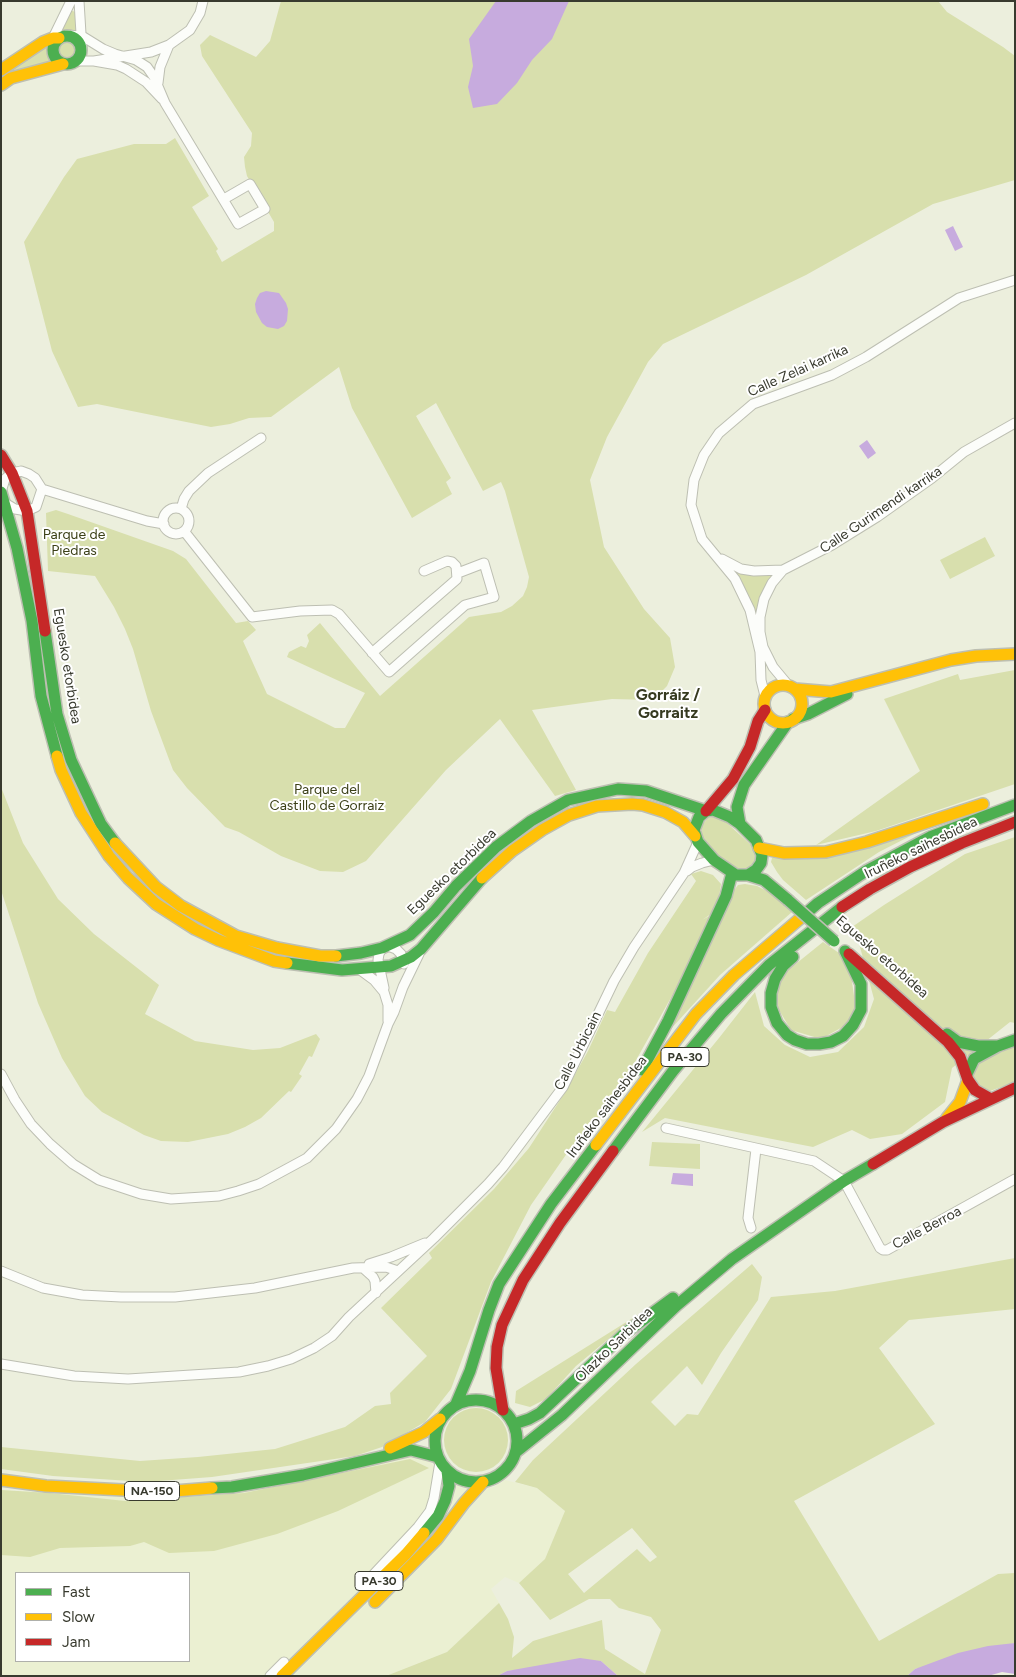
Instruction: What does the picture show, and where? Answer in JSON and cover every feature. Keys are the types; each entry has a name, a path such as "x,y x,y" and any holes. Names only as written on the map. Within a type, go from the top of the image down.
{"main road":[{"path":"1,70 43,42 76,38 81,46 82,50 79,58 72,63 11,78 1,85"},
{"path":"58,39 54,56 63,64"},
{"name":"Eguesko etorbidea","path":"1,455 12,473 27,511 57,714 71,760 101,824 116,845 156,887 181,906 236,936 277,948 320,956 360,954 385,947 410,935 496,847 531,821 568,800 618,789 646,791 706,811"},
{"name":"Eguesko etorbidea","path":"3,496 18,553 32,621 41,696 61,770 81,813 109,856 128,878 156,904 195,929 218,940 274,960 342,970 379,968 404,961 421,950 486,874 512,851 569,815 597,806 632,804 643,806 665,812 683,822 696,839"},
{"path":"706,811 720,812 740,824 756,840 762,855 761,863 756,870 748,875 732,873 714,860 696,839 694,830 699,817 733,779 750,747 758,721 764,710 765,696 768,691 777,685 831,692 951,660 976,656 1015,654"},
{"path":"764,710 771,719 782,723 791,721 866,683"},
{"path":"740,824 737,807 744,785 791,721 798,715 802,705 801,699 792,687"},
{"path":"673,799 692,800 706,798 733,779"},
{"path":"759,848 784,853 826,852 867,842 1015,795"},
{"name":"Iruñeko saihesbidea","path":"456,1404 470,1372 489,1310 500,1284 528,1238 551,1204 696,1014 734,975 774,939 818,903 866,871 930,837 1015,805"},
{"name":"Iruñeko saihesbidea","path":"503,1410 496,1368 496,1347 502,1325 523,1280 560,1223 673,1071 721,1014 769,965 836,912 910,867 962,843 1015,822"},
{"path":"846,951 861,984 861,1010 853,1025 842,1036 831,1042 819,1044 807,1044 787,1035 777,1023 771,1007 770,993 782,966 854,909 923,869 962,843"},
{"name":"Eguesko etorbidea","path":"761,863 790,899"},
{"path":"551,1204 569,1172 616,1110 655,1047 726,896 732,873"},
{"name":"Eguesko etorbidea","path":"748,875 764,880 790,899 958,1042 978,1046 998,1046"},
{"name":"Eguesko etorbidea","path":"835,939 948,1042 960,1057 968,1077"},
{"path":"998,1046 1015,1040"},
{"name":"Olazko Sarbidea","path":"943,1122 960,1102 974,1059 998,1046"},
{"path":"968,1077 975,1090 991,1099"},
{"name":"Olazko Sarbidea","path":"516,1452 562,1415 676,1306 732,1259 844,1181 943,1122 1015,1088"},
{"name":"Olazko Sarbidea","path":"514,1424 530,1419 540,1413 624,1334 713,1269 732,1259"},
{"name":"PA-30","path":"440,1419 456,1404 472,1400 489,1401 503,1410 514,1424"},
{"path":"369,1460 380,1452 424,1432 440,1419"},
{"path":"440,1419 436,1430 435,1452 447,1472 458,1479 470,1482 483,1482"},
{"path":"514,1424 517,1438 516,1452"},
{"path":"369,1460 411,1450 439,1460"},
{"name":"PA-30","path":"364,1613 437,1539 464,1503 483,1482 498,1477 509,1466 516,1452"},
{"name":"NA-150","path":"1,1480 46,1486 162,1492 232,1487 303,1475 369,1460"},
{"name":"PA-30","path":"282,1676 406,1554 438,1516 445,1501 448,1486 447,1472"}],"street":[{"path":"71,1 58,39 82,36 109,51 136,60 147,68 158,83 165,103"},
{"path":"79,1 82,50"},
{"path":"94,62 151,52 169,45 190,30 200,13 203,1"},
{"path":"158,83 160,67 169,45"},
{"path":"76,61 117,65 131,71 146,82 165,103 238,224 265,209 250,184 224,199"},
{"name":"Calle Zelai karrika","path":"765,696 761,680 760,652 750,610 735,579 702,539 691,505 694,480 704,455 720,433 753,404 832,375 866,357 959,298 1015,280"},
{"name":"Calle Gurimendi karrika","path":"713,553 741,569 754,571 783,570 832,545 932,478 964,452 1015,423"},
{"path":"181,509 189,491 208,473 261,438"},
{"path":"42,489 36,507 27,511 15,509 3,496 5,479 12,473 21,471 35,478 42,489 138,519 164,524"},
{"path":"173,508 181,509 188,515 189,523 184,531 176,534 172,533 165,528 164,516 173,508"},
{"path":"184,531 252,617 300,611 332,610 339,614 388,672 465,605 494,597 484,563 458,573"},
{"path":"372,653 457,579 458,573 456,566 452,562 447,561 424,571"},
{"path":"783,570 772,583 764,599 760,617 760,632 763,647 773,666 792,687"},
{"name":"Calle Urbicain","path":"1,1364 74,1376 128,1379 239,1372 291,1359 314,1348 332,1336 434,1238 504,1167 563,1087 614,981 634,947 684,873 696,839"},
{"path":"684,873 692,867 714,860"},
{"path":"388,1024 388,1006 379,968 379,954 385,947 396,950 404,961 403,987"},
{"path":"1,1074 14,1100 31,1124 73,1164 99,1180 141,1194 171,1199 219,1196 259,1184 307,1158 336,1129 357,1099 369,1076 403,987 421,950"},
{"path":"359,969 374,980 384,992"},
{"path":"666,1128 814,1161 844,1181"},
{"path":"751,1228 748,1218 756,1149"},
{"name":"Calle Berroa","path":"844,1181 880,1248 887,1250 1015,1179"},
{"path":"363,1268 408,1251 434,1238"},
{"path":"1,1271 43,1288 82,1295 121,1297 175,1296 255,1288 363,1268 386,1267 398,1271"},
{"path":"363,1268 373,1277 376,1293"},
{"path":"270,1676 418,1528 430,1511 434,1498 439,1460"}],"shaded area":[{"path":"496,1 569,1 552,39 532,60 517,83 497,104 473,108 468,87 473,66 469,39"},
{"path":"953,226 963,247 955,251 945,230"},
{"path":"266,291 279,293 288,309 287,321 284,326 278,329 267,327 262,323 256,312 255,304 257,298 260,293"},
{"path":"867,440 876,453 868,459 859,446"},
{"path":"673,1173 693,1174 693,1186 671,1184"},
{"path":"420,1456 428,1460 443,1477 454,1482 482,1489 494,1487 505,1480 537,1488 565,1511 545,1559 519,1583 505,1577 491,1589 499,1603 447,1652 386,1676 1,1676 1,1490 153,1499 241,1489 400,1457"},
{"path":"1015,1643 1015,1674 1002,1672 988,1676 907,1676 915,1669 958,1653 988,1646"},
{"path":"580,1658 601,1661 618,1676 497,1676 507,1671"}],"green space":[{"path":"281,1 938,1 947,12 1015,56 1015,180 933,204 806,275 663,344 648,362 607,437 590,480 604,547 644,609 670,638 675,667 667,686 653,700 612,699 532,710 576,790 555,796 500,719 446,770 366,861 343,872 320,871 281,856 239,832 225,827 187,788 173,770 151,711 133,649 125,629 95,576 48,571 46,513 56,510 173,551 186,559 236,623 248,621 256,630 243,641 267,694 335,728 345,728 365,693 287,657 289,652 301,646 306,648 309,641 307,635 320,623 380,696 469,617 501,612 512,606 523,596 529,577 501,482 483,491 436,403 416,416 451,478 446,482 452,494 412,518 352,408 339,367 271,417 249,418 211,427 97,404 78,407 52,351 24,242 77,159 134,144 166,144 175,138 209,196 192,207 218,249 216,251 222,262 274,231 274,222 247,176 244,157 251,146 252,133 202,56 200,45 210,35 256,57 270,41"},
{"path":"70,11 76,13 77,31 62,30"},
{"path":"67,42 73,45 76,51 73,57 67,60 61,57 58,51 61,45"},
{"path":"47,44 50,62 13,74 12,70"},
{"path":"985,537 995,556 950,579 940,560"},
{"path":"732,568 775,574 756,620 748,595"},
{"path":"1015,670 1015,784 876,831 816,845 920,771 884,699 958,674 960,680"},
{"path":"1,787 23,843 58,899 94,934 159,985 145,1014 195,1041 253,1050 280,1048 316,1034 320,1039 312,1057 309,1056 299,1074 302,1076 291,1092 289,1091 261,1118 228,1134 188,1142 161,1141 144,1135 102,1112 85,1096 62,1058 38,1003 1,890"},
{"path":"713,817 727,823 751,845 756,856 755,862 747,869 741,870 721,859 702,838 701,826 708,818"},
{"path":"924,829 879,852 806,900 783,880 771,862 772,858"},
{"path":"1015,837 1015,1023 1010,1022 952,1068 945,1102 902,1134 870,1139 852,1130 813,1147 665,1118 642,1132 755,992 764,1026 785,1045 810,1057 838,1052 864,1027 874,999 860,947 852,927 965,854"},
{"path":"701,871 713,875 721,884 717,910 702,920 720,910 635,1062 606,1108 570,1149 531,1205 491,1282 451,1389 425,1422 382,1447 355,1456 212,1477 146,1482 53,1476 1,1469 1,1447 140,1461 275,1449 345,1427 375,1406 391,1404 390,1393 427,1356 381,1308 432,1258 429,1253 494,1189 529,1148 564,1094 588,1051 607,1010 615,1012 648,953 696,881 691,874"},
{"path":"738,885 757,886 771,893 792,912 720,975 669,1031 732,893"},
{"path":"823,942 839,953 850,968 856,1010 848,1024 821,1039 791,1030 776,1005 778,985 787,971"},
{"path":"1015,1046 1015,1082 990,1091 980,1088 973,1075 975,1068 982,1060"},
{"path":"652,1142 700,1144 700,1169 649,1166"},
{"path":"1015,1258 1015,1309 909,1320 879,1348 935,1424 794,1501 879,1641 998,1574 1015,1573 1015,1643 915,1669 907,1676 618,1676 601,1661 507,1671 497,1676 386,1676 447,1652 499,1603 508,1619 514,1637 512,1658 533,1641 602,1620 605,1649 645,1674 661,1630 651,1617 619,1608 610,1599 589,1599 550,1620 519,1583 545,1559 565,1511 537,1488 515,1482 533,1460 636,1364 752,1264 762,1277 758,1300 721,1353 702,1385 687,1366 651,1402 675,1426 687,1414 698,1415 771,1297 835,1291","holes":["632,1528 657,1557 650,1562 637,1549 584,1593 568,1574"]},
{"path":"636,1316 576,1366 546,1399 530,1407 515,1403 516,1391"},
{"path":"476,1408 488,1410 499,1417 506,1428 508,1440 506,1452 499,1463 488,1470 476,1472 464,1470 453,1463 446,1452 444,1440 446,1428 453,1417 464,1410"},
{"path":"410,1459 429,1468 338,1511 277,1534 214,1551 169,1553 144,1542 130,1546 60,1548 30,1557 1,1555 1,1490 125,1501 244,1493"}],"traffic: fast":[{"path":"67,36 77,40 81,50 77,60 67,64 57,60 53,50 57,40 67,36"},
{"path":"1,492 17,548 32,621 41,696 57,756"},
{"path":"45,631 57,714 71,760 101,824 115,843"},
{"path":"793,719 808,714 847,694"},
{"path":"740,824 737,807 744,785 788,722"},
{"path":"336,956 382,948 410,935 496,847 531,821 568,800 618,789 646,791 706,811"},
{"path":"803,916 818,903 866,871 930,837 1015,805"},
{"path":"713,810 730,817 756,840 762,855 761,863 756,870 748,875 736,875 714,860 698,842 694,830 699,817 706,811 713,810"},
{"path":"642,1070 668,1021 726,896 732,873"},
{"path":"748,875 764,880 788,900"},
{"path":"287,963 342,970 391,966 411,957 421,949 482,878"},
{"path":"788,900 834,941"},
{"path":"613,1151 673,1071 721,1014 769,965 842,907"},
{"path":"793,957 783,966 775,979 771,993 771,1007 777,1023 787,1035 807,1044 819,1044 831,1042 843,1036 853,1025 861,1010 861,984 845,951"},
{"path":"947,1034 958,1042 978,1046 998,1046"},
{"path":"967,1074 974,1059 998,1046 1015,1040"},
{"path":"456,1404 470,1371 499,1284 551,1204 596,1145"},
{"path":"516,1452 562,1415 676,1306 732,1259 844,1181 873,1164"},
{"path":"514,1424 540,1413 624,1334 673,1298"},
{"path":"476,1400 492,1403 505,1412 514,1425 517,1441 514,1457 505,1470 492,1479 476,1482 460,1479 447,1470 438,1457 435,1441 438,1425 447,1412 460,1403 476,1400"},
{"path":"212,1488 232,1487 303,1475 411,1450 438,1457"},
{"path":"424,1533 438,1516 445,1501 449,1486 447,1471"}],"traffic: slow":[{"path":"1,70 43,42 59,38"},
{"path":"1,85 11,78 63,64"},
{"path":"795,689 831,692 951,660 976,656 1015,654"},
{"path":"783,685 790,686 796,691 801,697 802,704 801,711 796,717 790,722 783,723 776,722 770,717 765,711 764,704 765,697 770,691 776,686 783,685"},
{"path":"57,756 61,770 81,813 109,856 128,878 156,904 195,929 218,940 274,961 287,963"},
{"path":"759,848 784,853 826,852 867,842 983,804"},
{"path":"482,878 512,851 542,830 569,815 597,806 643,805 665,812 683,822 695,836"},
{"path":"115,843 156,887 181,906 236,936 277,948 320,956 336,956"},
{"path":"596,1145 696,1014 734,975 803,916"},
{"path":"947,1118 960,1102 968,1080"},
{"path":"390,1448 424,1432 440,1419"},
{"path":"1,1480 46,1486 162,1492 212,1488"},
{"path":"375,1602 437,1539 464,1503 483,1482"},
{"path":"282,1676 406,1554 424,1533"}],"traffic: jam":[{"path":"1,455 12,473 27,511 45,631"},
{"path":"706,811 733,779 750,747 758,721 765,710"},
{"path":"842,907 910,867 962,843 1015,822"},
{"path":"849,954 948,1042 960,1057 968,1080 975,1090 991,1099"},
{"path":"873,1164 943,1122 1015,1088"},
{"path":"503,1410 496,1368 497,1347 502,1325 523,1280 560,1223 613,1151"}],"district":[{"name":"Gorráiz / Gorraitz","path":"668,704"}],"park label":[{"name":"Parque de Piedras","path":"74,544"},
{"name":"Parque del Castillo de Gorraiz","path":"327,798"}]}
